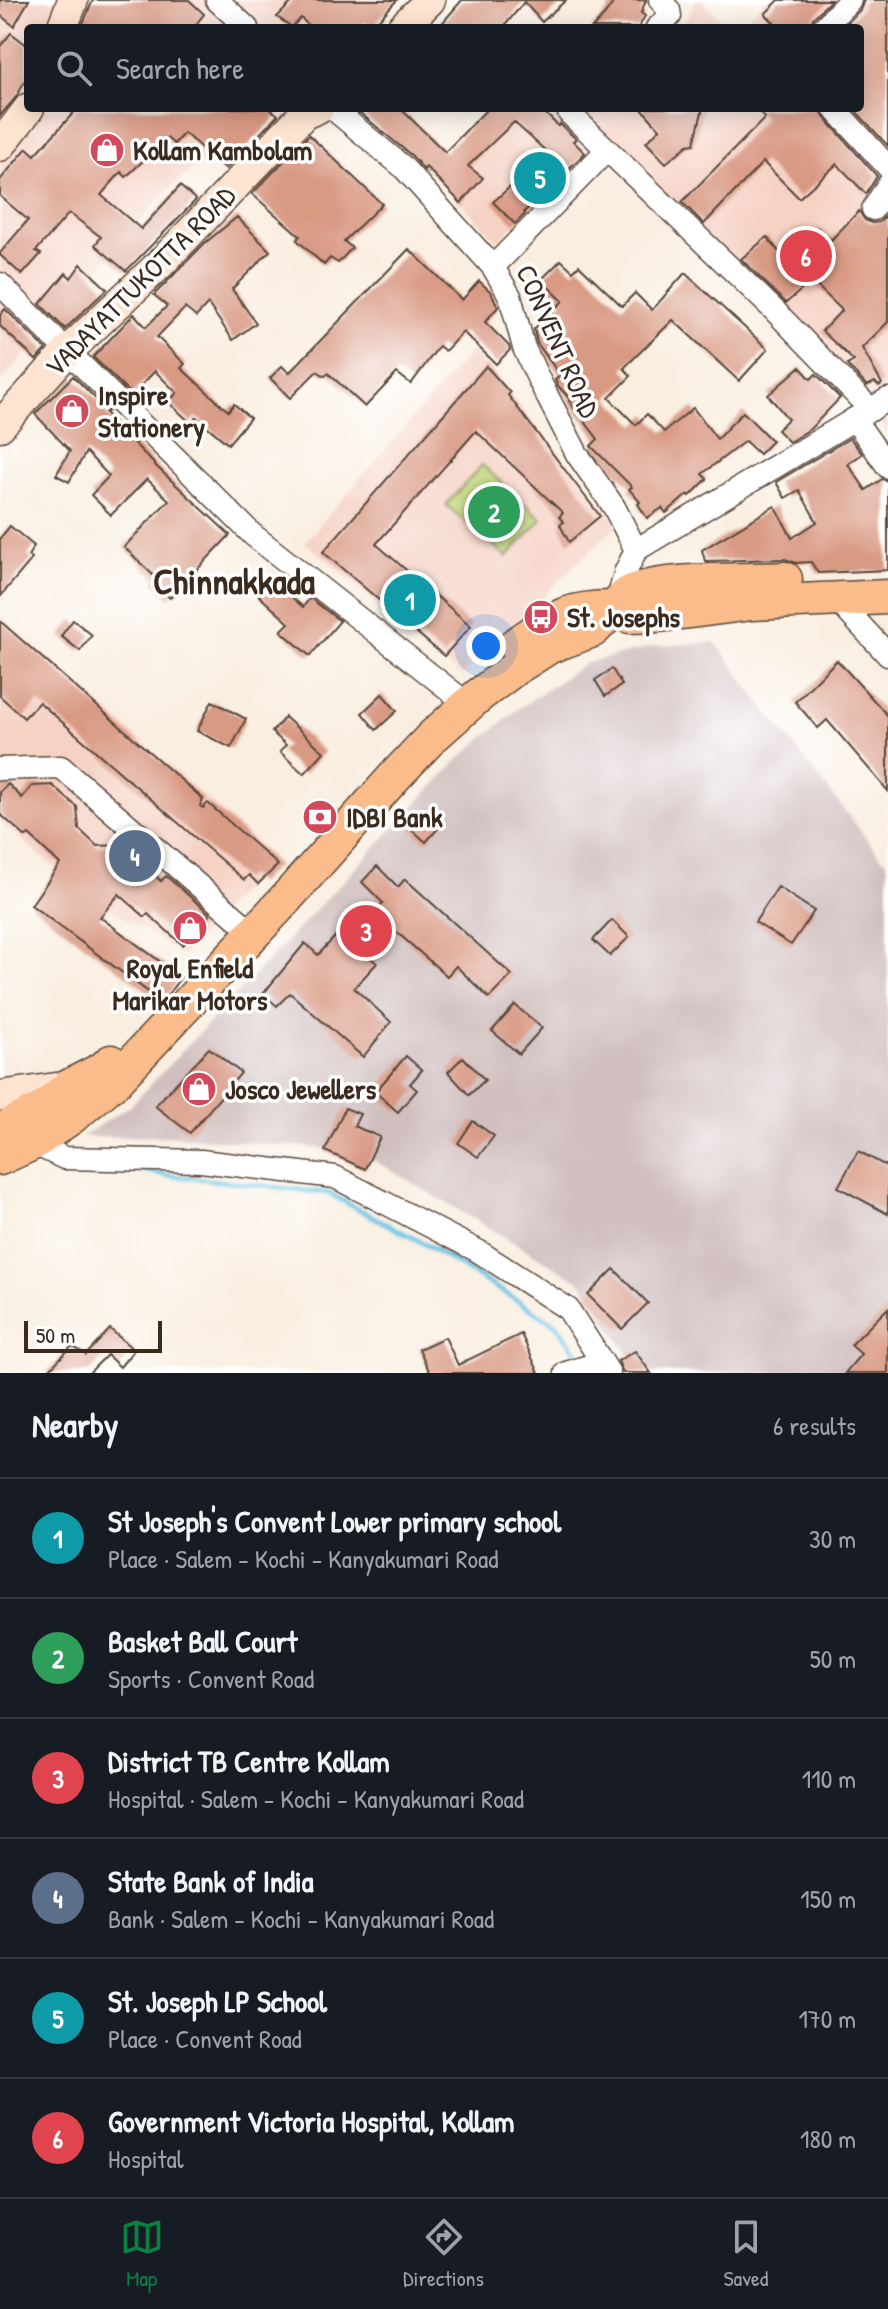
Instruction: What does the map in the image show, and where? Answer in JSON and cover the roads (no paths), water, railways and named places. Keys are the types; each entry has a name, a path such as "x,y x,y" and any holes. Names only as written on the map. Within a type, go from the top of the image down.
{"main road":[{"path":"0,1158 33,1143 115,1081 432,737 514,669 550,646 593,630 627,595 643,589 690,583 888,576"},
{"path":"0,1131 43,1109 70,1086 103,1069 151,1023 456,695 509,649 557,617 590,607 615,608 629,616 659,615 752,603 888,597"}],"street":[{"path":"64,24 73,0"},
{"path":"217,0 243,24"},
{"path":"406,24 430,0"},
{"path":"660,0 670,16 661,24"},
{"path":"827,24 850,0"},
{"path":"0,146 26,112"},
{"name":"VADAYATTUKOTTA ROAD","path":"0,426 68,351 159,265 309,112"},
{"name":"CONVENT ROAD","path":"337,112 403,167 493,267 510,296 524,348 549,401 577,454 614,507 636,550"},
{"path":"569,112 775,311 871,409 888,467"},
{"path":"838,112 888,167"},
{"path":"493,267 606,151"},
{"path":"873,209 888,185"},
{"path":"0,284 253,535 456,695"},
{"path":"615,608 625,573 636,550 871,409"},
{"path":"836,599 888,655"},
{"path":"0,769 61,767 242,923"},
{"path":"0,1096 70,1086"},
{"path":"33,1143 64,1158 201,1161 335,1177 478,1251 568,1309 605,1367 566,1373"}],"waterway":[{"path":"143,1170 328,1193 421,1242 557,1325 582,1360"}],"place":[{"name":"Kollam Kambolam","path":"107,150"},
{"name":"St. Joseph LP School","path":"540,178"},
{"name":"Government Victoria Hospital, Kollam","path":"806,256"},
{"name":"Inspire Stationery","path":"72,411"},
{"name":"Basket Ball Court","path":"494,512"},
{"name":"St Joseph's Convent Lower primary school","path":"410,600"},
{"name":"St. Josephs","path":"541,617"},
{"name":"IDBI Bank","path":"320,817"},
{"name":"State Bank of India","path":"135,856"},
{"name":"Royal Enfield Marikar Motors","path":"190,928"},
{"name":"District TB Centre Kollam","path":"366,931"},
{"name":"Josco Jewellers","path":"199,1089"}],"district":[{"name":"Chinnakkada","path":"234,581"}]}
